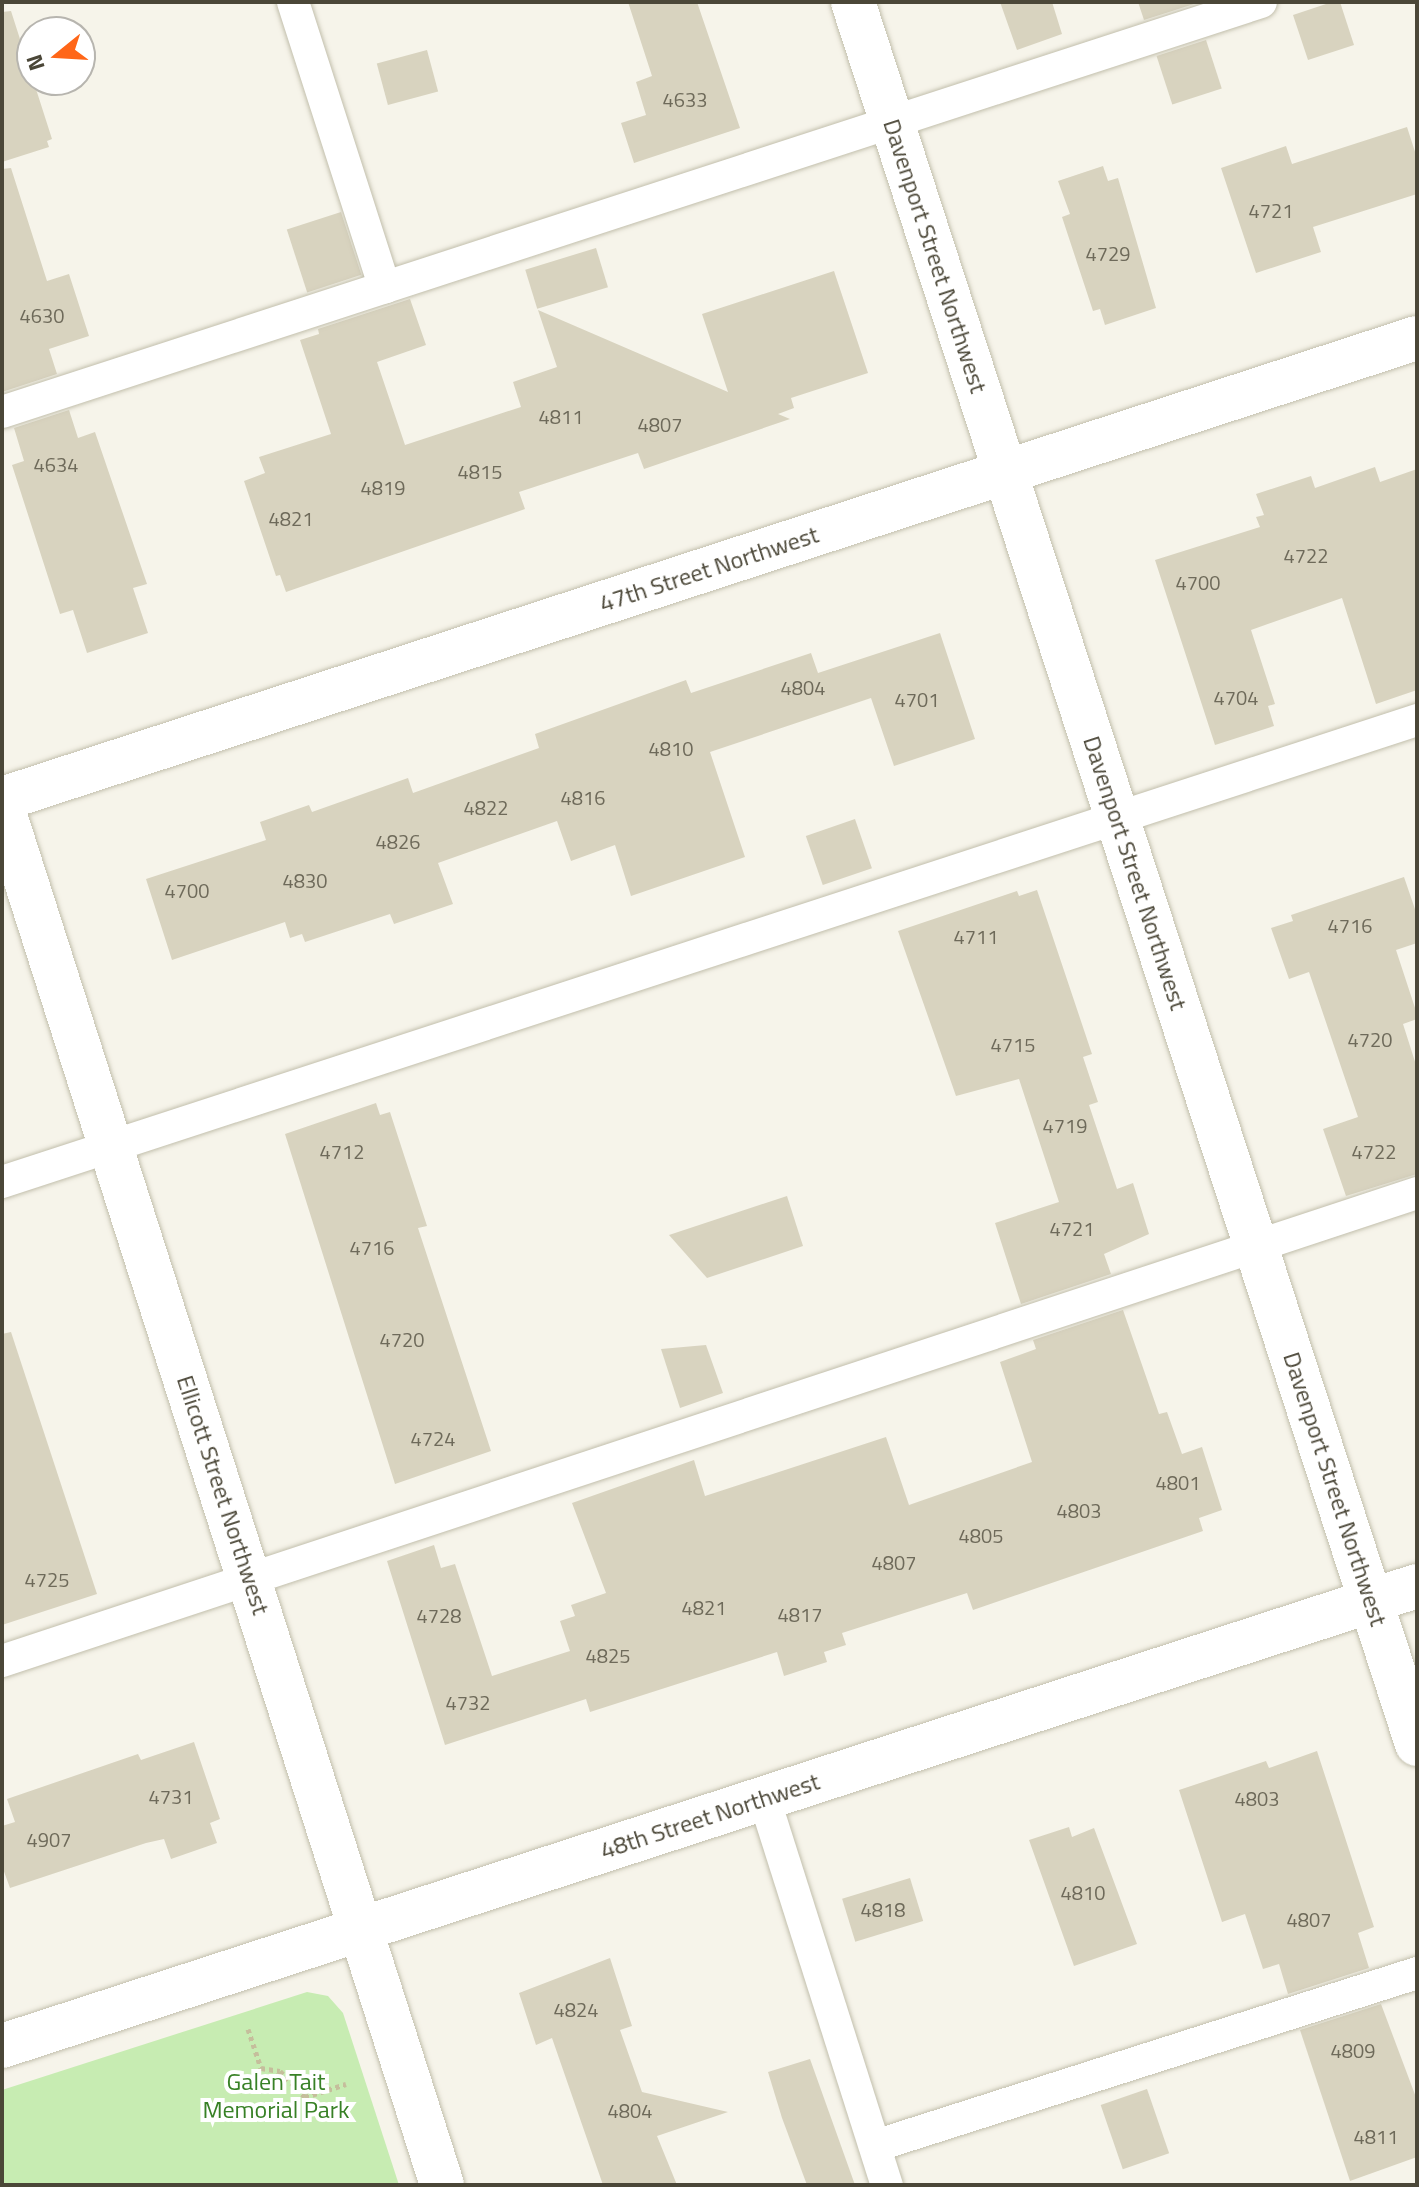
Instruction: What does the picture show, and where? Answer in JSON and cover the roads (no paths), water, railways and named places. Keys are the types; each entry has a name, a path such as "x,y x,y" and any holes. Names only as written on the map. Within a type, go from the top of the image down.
{"street":[{"name":"Davenport Street Northwest","path":"853,2 1417,1744"},
{"name":"47th Street Northwest","path":"2,799 1417,338"},
{"name":"Ellicott Street Northwest","path":"2,806 363,1929 442,2185"},
{"name":"48th Street Northwest","path":"2,2046 1417,1586"}],"lane":[{"path":"293,2 385,288"},
{"path":"2,412 1261,2"},
{"path":"2,1182 1119,821 1417,720"},
{"path":"2,1661 1417,1193"},
{"path":"764,1798 887,2185"},
{"path":"875,2146 1417,1973"}],"park label":[{"name":"Galen Tait Memorial Park","path":"276,2096"}]}
